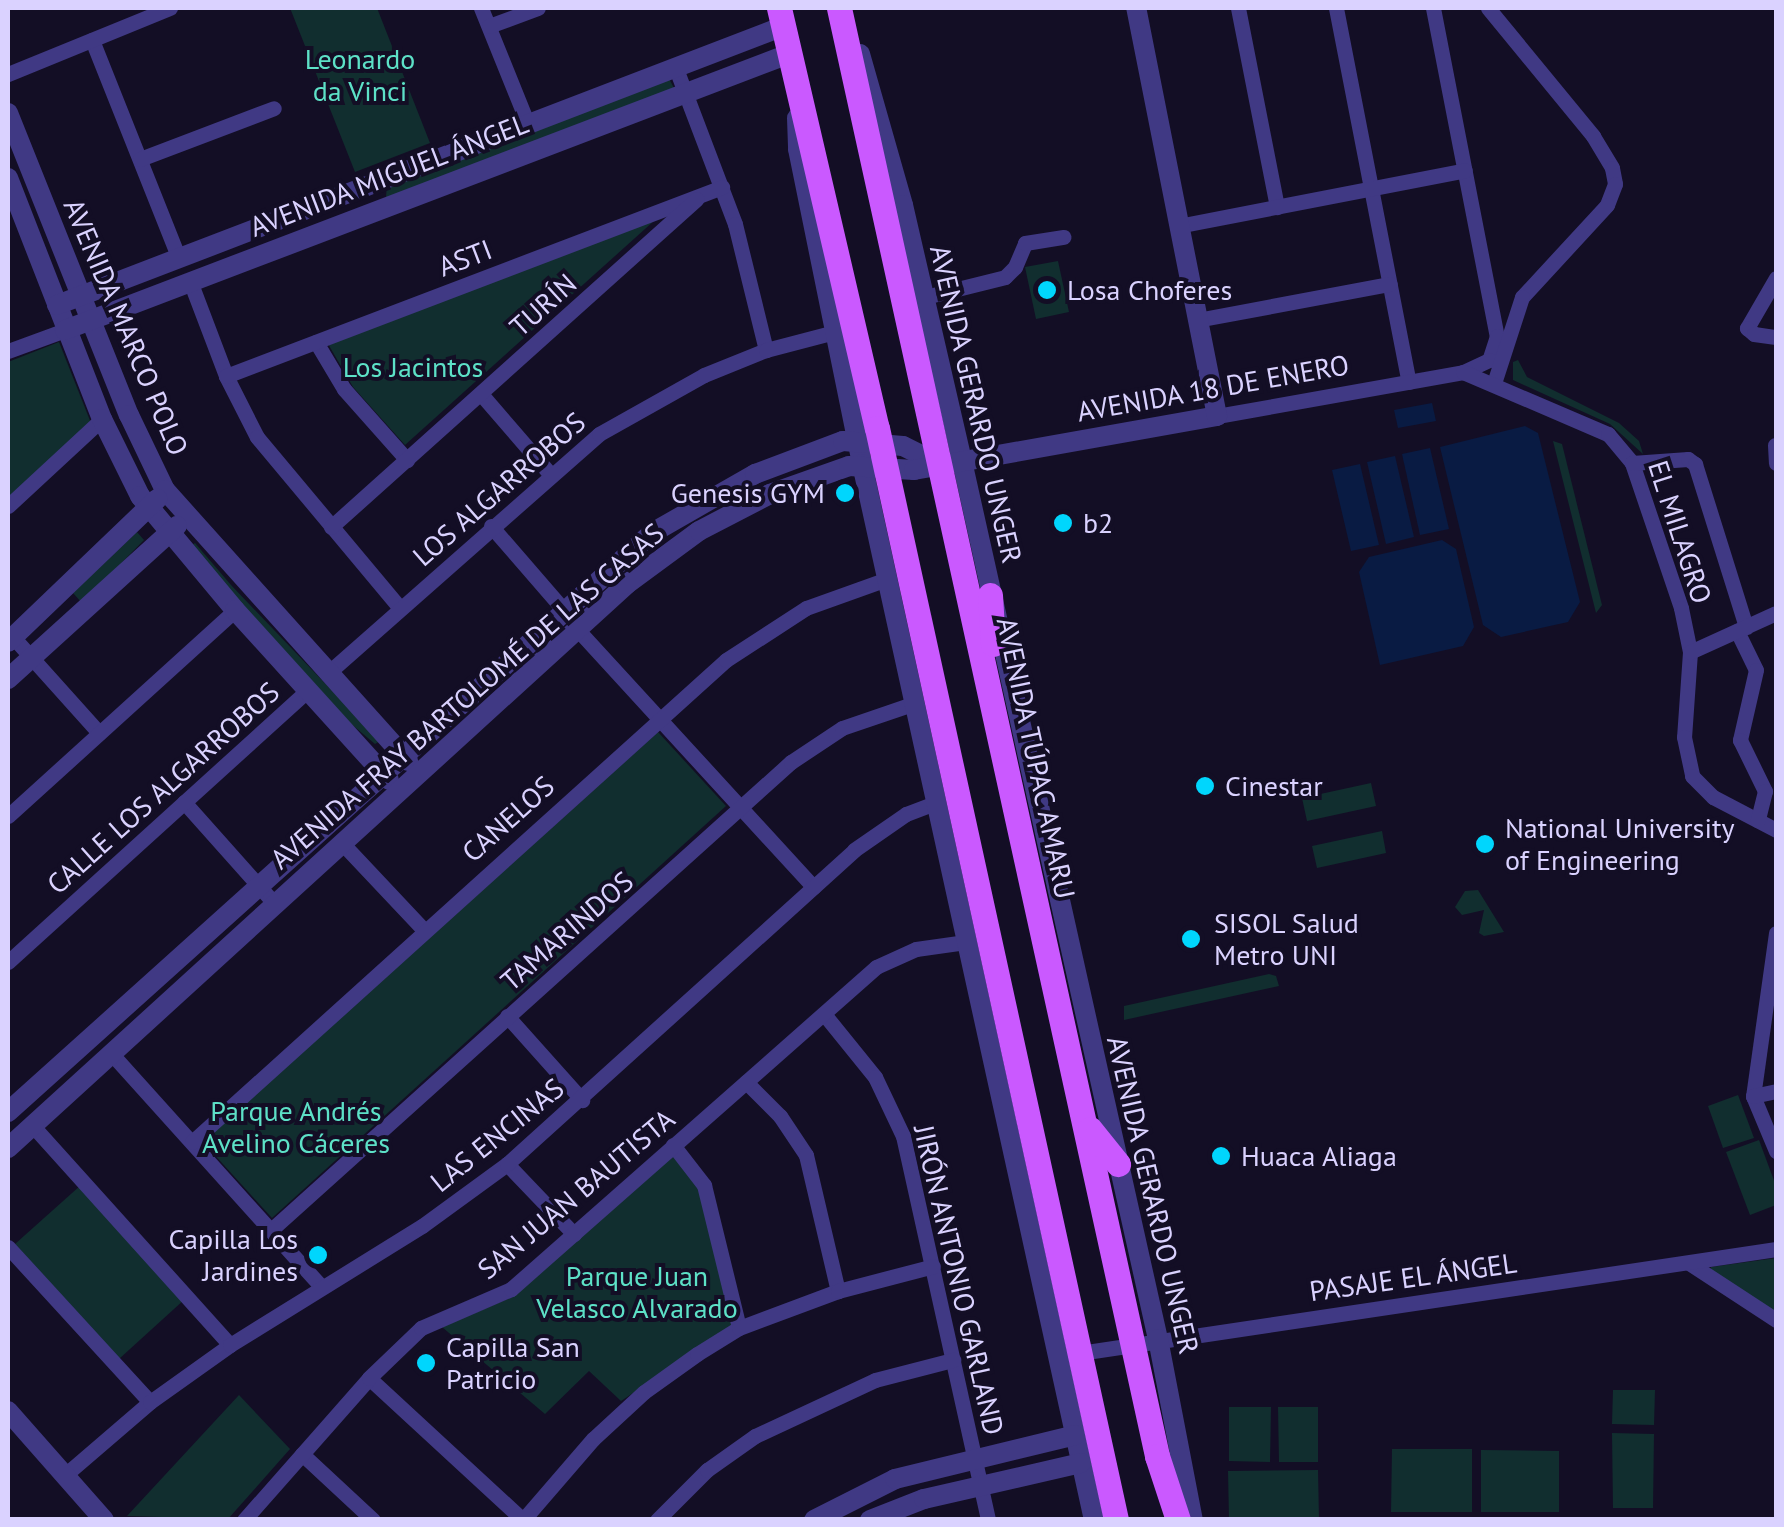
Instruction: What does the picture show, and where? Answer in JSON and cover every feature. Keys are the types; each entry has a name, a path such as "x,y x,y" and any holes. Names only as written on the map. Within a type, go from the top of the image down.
{"main road":[{"name":"AVENIDA TÚPAC AMARU","path":"839,8 951,463 997,719 1086,1123 1146,1341 1156,1456 1178,1520"},
{"path":"782,17 868,440 1069,1355 1116,1520"},
{"path":"990,595 997,719"},
{"path":"1086,1123 1118,1164"}],"street":[{"path":"8,74 170,8"},
{"path":"481,8 527,122"},
{"path":"489,26 538,8"},
{"name":"AVENIDA GERARDO UNGER","path":"848,8 924,296 951,463 990,595 1118,1164 1146,1341 1193,1520"},
{"path":"1136,8 1217,416"},
{"path":"1238,8 1277,207"},
{"path":"1336,8 1409,382"},
{"path":"1433,8 1497,336 1488,360 1464,372"},
{"path":"1464,372 1494,383 1522,298 1607,205 1615,184 1612,168 1593,136 1488,8"},
{"name":"AVENIDA MIGUEL ÁNGEL","path":"57,305 675,66 782,17"},
{"path":"92,40 178,256"},
{"path":"793,61 798,149 835,332 868,440 920,450 951,463"},
{"name":"AVENIDA MIGUEL ÁNGEL","path":"8,351 685,92 793,61"},
{"path":"675,66 739,237 766,350"},
{"path":"140,160 274,108"},
{"name":"AVENIDA MARCO POLO","path":"8,113 16,157 39,191 165,490 418,771"},
{"path":"1178,226 1465,170"},
{"name":"AVENIDA MARCO POLO","path":"8,178 102,419 149,508 307,692 398,789"},
{"path":"364,184 375,209"},
{"name":"ASTI","path":"226,376 722,187"},
{"path":"16,200 39,191"},
{"name":"TURÍN","path":"331,528 696,198"},
{"path":"30,234 53,226"},
{"path":"924,296 1004,278 1015,267 1025,243 1064,237"},
{"path":"1776,278 1748,324 1754,334 1776,337"},
{"path":"190,281 226,376 257,437 400,608"},
{"path":"1198,320 1390,284"},
{"name":"LOS ALGARROBOS","path":"328,673 550,474 646,405 766,350 835,332"},
{"path":"316,342 344,389 407,460"},
{"name":"AVENIDA 18 DE ENERO","path":"951,463 1464,372"},
{"name":"EL MILAGRO","path":"1494,383 1598,427 1616,441 1632,463 1678,599 1690,652 1684,737 1692,776 1713,797 1776,829"},
{"path":"480,394 550,474"},
{"path":"8,506 102,419"},
{"name":"AVENIDA FRAY BARTOLOMÉ DE LAS CASAS","path":"8,1112 621,556 686,510 781,462 868,440"},
{"path":"1775,445 1776,463"},
{"path":"1632,463 1688,459 1696,464 1756,670 1740,740 1766,790 1758,820"},
{"name":"AVENIDA FRAY BARTOLOMÉ DE LAS CASAS","path":"8,1148 398,789 654,561 699,530 785,488 874,466 914,470 951,463"},
{"path":"874,466 888,579 966,942 1069,1355 1075,1435 1094,1520"},
{"path":"99,734 32,657 10,639 165,490"},
{"path":"686,510 699,530"},
{"path":"8,679 186,517"},
{"path":"492,526 563,610"},
{"name":"CANELOS","path":"192,1142 657,718 755,637 806,608 888,579"},
{"path":"8,816 235,610"},
{"path":"1690,652 1776,613"},
{"path":"577,629 814,887"},
{"name":"CALLE LOS ALGARROBOS","path":"8,962 307,692"},
{"name":"TAMARINDOS","path":"271,1230 791,762 828,736 870,716 915,702"},
{"path":"184,802 274,904"},
{"name":"LAS ENCINAS","path":"65,1475 150,1402 230,1345 422,1226 507,1164 870,837 906,814 936,803"},
{"path":"341,842 423,929"},
{"path":"1776,934 1753,1096 1776,1151"},
{"name":"SAN JUAN BAUTISTA","path":"244,1520 369,1378 420,1328 510,1289 888,960 916,950 966,942"},
{"name":"JIRÓN ANTONIO GARLAND","path":"824,1014 868,1067 894,1114 911,1162 988,1520"},
{"path":"507,1016 582,1100"},
{"path":"110,1052 321,1286"},
{"path":"746,1082 780,1116 806,1155 838,1291"},
{"path":"1753,1096 1776,1091"},
{"path":"32,1125 230,1345"},
{"path":"673,1145 704,1185 739,1328"},
{"path":"507,1164 574,1234"},
{"path":"8,1247 150,1402"},
{"name":"PASAJE EL ÁNGEL","path":"1069,1355 1776,1248"},
{"path":"1689,1263 1776,1320"},
{"path":"369,1378 523,1520 593,1439 644,1392 739,1328 838,1291 934,1266"},
{"path":"657,1520 707,1470 755,1436 875,1380 953,1360"},
{"path":"8,1411 104,1520"},
{"path":"814,1520 895,1479 1075,1435"},
{"path":"302,1454 373,1520"},
{"path":"870,1520 924,1499 1081,1464"}],"green space":[{"name":"Leonardo da Vinci","path":"290,8 377,8 430,143 355,172"},
{"path":"667,75 674,88 386,198 387,181"},
{"name":"Los Jacintos","path":"655,220 405,445 353,387 327,342"},
{"name":"Losa Choferes","path":"1058,261 1069,312 1036,319 1025,267"},
{"path":"59,342 91,423 8,498 8,362"},
{"path":"1518,360 1527,377 1619,423 1639,441 1643,454 1610,424 1513,380 1513,362"},
{"path":"1553,441 1562,444 1602,605 1596,613"},
{"path":"137,532 144,540 82,603 73,593"},
{"path":"195,543 380,741 375,744 318,696 189,547"},
{"name":"Parque Andrés Avelino Cáceres","path":"658,732 726,806 272,1218 203,1142"},
{"path":"1371,783 1376,806 1307,821 1302,798"},
{"path":"1382,831 1386,853 1317,868 1312,846"},
{"path":"1478,890 1504,932 1484,936 1479,933 1484,910 1462,915 1455,907 1465,891"},
{"path":"1269,974 1276,976 1279,986 1124,1020 1124,1006"},
{"path":"1738,1095 1754,1138 1723,1148 1708,1106"},
{"path":"1759,1140 1776,1186 1776,1205 1750,1215 1726,1152"},
{"name":"Parque Juan Velasco Alvarado","path":"674,1155 702,1189 734,1321 731,1328 621,1401 589,1371 545,1414 442,1327 510,1298"},
{"path":"81,1185 185,1299 119,1359 15,1244"},
{"path":"1776,1258 1776,1312 1711,1272 1711,1267"},
{"path":"1613,1390 1655,1390 1654,1425 1612,1424"},
{"path":"239,1395 290,1449 228,1519 127,1516"},
{"path":"1229,1407 1271,1407 1270,1462 1229,1461"},
{"path":"1278,1407 1318,1407 1318,1462 1279,1462"},
{"path":"1612,1433 1654,1434 1653,1508 1613,1508"},
{"path":"1392,1449 1472,1449 1472,1512 1391,1512"},
{"path":"1481,1450 1559,1451 1559,1512 1481,1512"},
{"path":"1318,1470 1319,1519 1229,1519 1228,1471"}],"water":[{"path":"1432,403 1436,421 1398,428 1394,410"},
{"path":"1525,426 1538,433 1580,602 1568,622 1501,637 1483,625 1440,447"},
{"path":"1430,448 1449,529 1420,535 1402,454"},
{"path":"1395,456 1414,537 1386,544 1367,462"},
{"path":"1360,464 1379,545 1351,551 1332,470"},
{"path":"1442,540 1456,549 1474,627 1463,646 1380,665 1359,572 1369,557"}],"place":[{"name":"Losa Choferes","path":"1047,290"},
{"name":"Genesis GYM","path":"845,493"},
{"name":"b2","path":"1063,523"},
{"name":"Cinestar","path":"1205,786"},
{"name":"National University of Engineering","path":"1485,844"},
{"name":"SISOL Salud Metro UNI","path":"1191,939"},
{"name":"Huaca Aliaga","path":"1221,1156"},
{"name":"Capilla Los Jardines","path":"318,1255"},
{"name":"Capilla San Patricio","path":"426,1363"}]}
